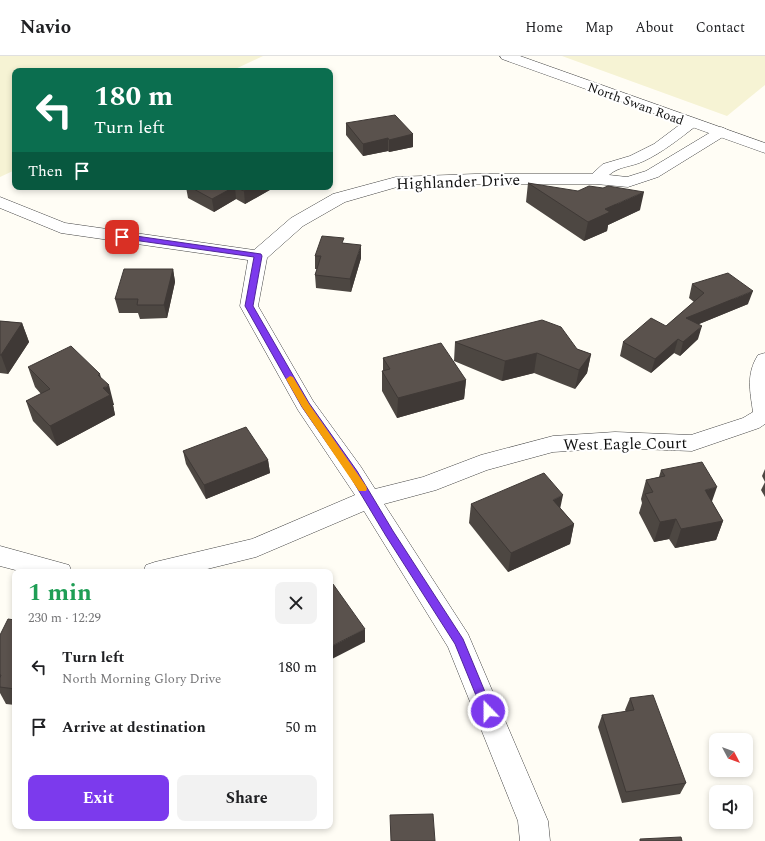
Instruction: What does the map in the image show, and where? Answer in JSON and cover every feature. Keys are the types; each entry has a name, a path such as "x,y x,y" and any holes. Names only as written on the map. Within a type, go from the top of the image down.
{"street":[{"name":"North Swan Road","path":"507,56 765,148"},
{"path":"596,179 609,167 636,159 659,147 690,122"},
{"name":"Highlander Drive","path":"258,256 297,222 339,198 396,182 475,179 596,179 628,182 652,174 721,132"},
{"path":"0,202 61,228 258,256 249,306 305,405 353,473 459,642 533,821 535,841"},
{"name":"West Eagle Court","path":"167,569 256,546 369,499 428,484 481,463 554,444 615,440 692,443 751,423 765,414 761,392 760,374 761,365 765,360"},
{"path":"0,556 49,569"}],"shaded area":[{"path":"0,56 263,56 237,68 12,68 12,171 0,177"},
{"path":"562,56 765,56 765,85 727,116"}],"building":[{"path":"395,115 413,134 363,144 346,123"},
{"path":"528,183 578,191 589,186 603,188 608,186 644,192 605,209 610,212 588,222"},
{"path":"196,190 228,190 212,199"},
{"path":"322,236 344,238 342,243 361,245 350,279 315,275 321,256 315,256"},
{"path":"124,269 173,269 164,305 137,305 138,299 115,299"},
{"path":"728,273 753,291 686,318 702,326 683,342 678,339 655,359 623,342 651,318 666,326 704,293 692,284"},
{"path":"542,320 561,327 577,349 591,354 579,370 537,353 505,361 455,342"},
{"path":"0,321 22,323 1,355 0,355"},
{"path":"441,343 466,380 398,398 382,371 390,369 383,358"},
{"path":"71,346 100,374 98,375 109,385 103,388 110,395 50,426 26,401 50,389 28,367"},
{"path":"246,427 268,460 204,485 183,451"},
{"path":"702,462 717,487 705,490 723,521 681,529 676,519 660,522 645,494 653,492 646,480 665,476 661,470"},
{"path":"544,473 563,495 553,500 574,524 511,553 471,504"},
{"path":"333,584 365,629 333,645"},
{"path":"8,619 12,620 12,689 0,687 0,635"},
{"path":"653,695 686,783 626,792 602,715 634,710 630,698"},
{"path":"433,814 435,841 391,841 390,815"},
{"path":"681,837 682,841 640,841 640,839"}],"slow traffic":[{"path":"290,379 305,405 363,489"}],"route":[{"path":"122,237 258,256 249,306 305,405 353,473 459,642 488,711"}]}
